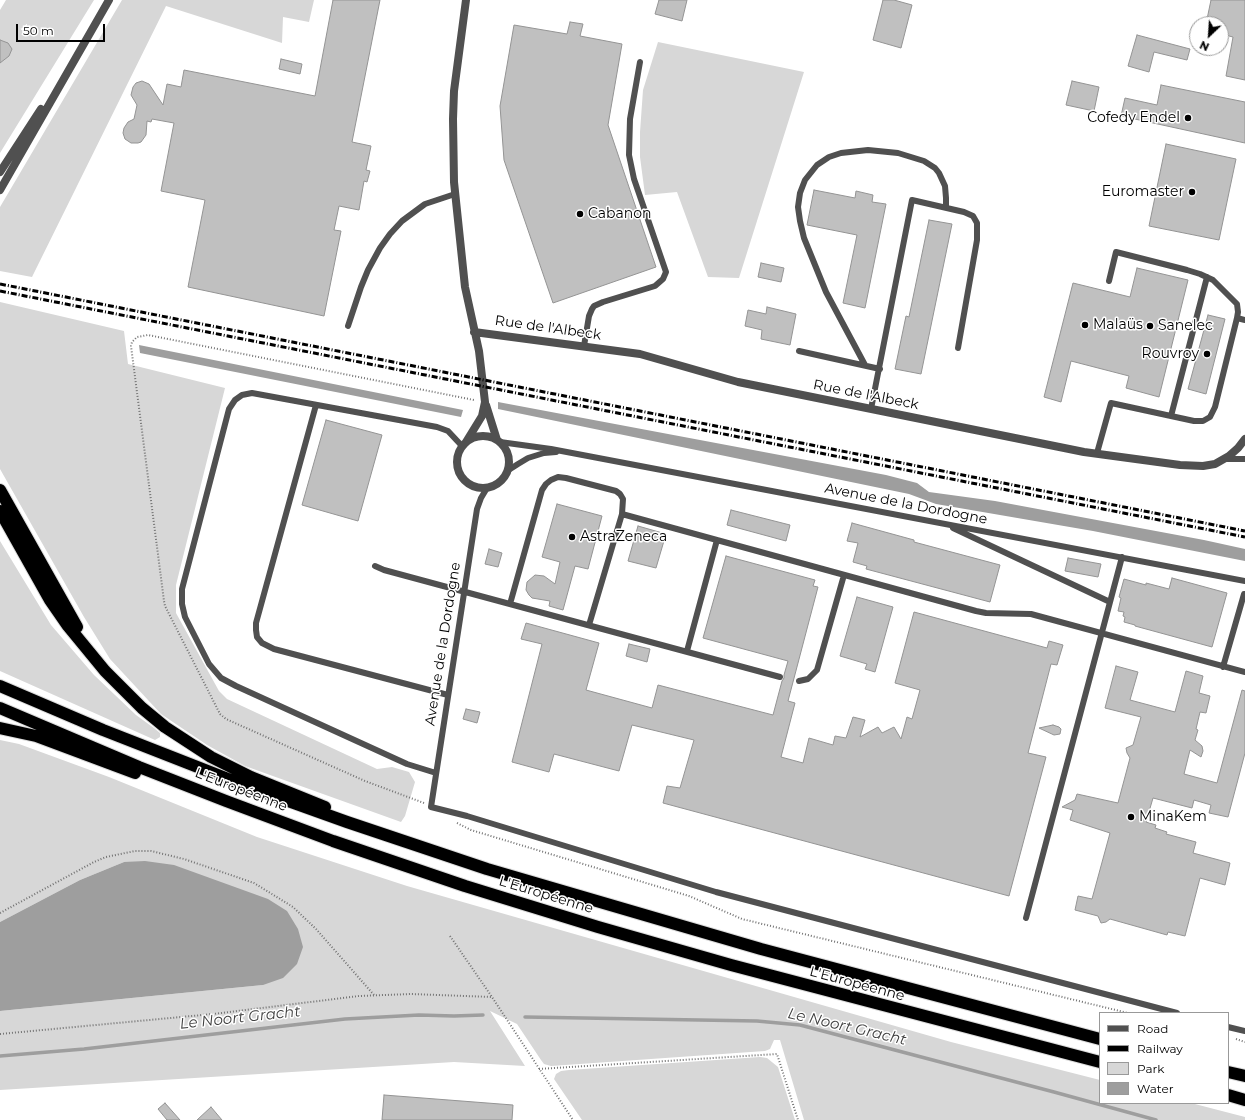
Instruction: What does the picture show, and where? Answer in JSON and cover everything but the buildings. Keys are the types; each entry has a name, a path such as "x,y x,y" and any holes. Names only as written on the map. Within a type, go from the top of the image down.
{"highway":[{"path":"0,490 79,631 105,671"},
{"path":"0,511 63,619 81,644 133,700 154,718 211,757 246,775 303,797 403,842"},
{"name":"L'Européenne","path":"0,686 103,730 210,772 403,842 523,880 740,944 1099,1039"},
{"name":"L'Européenne","path":"0,708 153,772 291,826 414,869 598,927 821,990 1099,1062"},
{"path":"0,728 36,736 117,767 291,826"},
{"path":"1229,1072 1245,1076"},
{"path":"1229,1095 1245,1100"}],"street":[{"path":"0,190 109,0"},
{"path":"466,0 454,100 453,149 455,194 466,295 480,358 485,402 499,441 508,454 509,464 504,478 499,483 487,488 476,488 469,485 459,474 456,459 458,452 482,416 485,402"},
{"path":"0,172 81,48"},
{"name":"Rue de l'Albeck","path":"474,332 584,346 647,356 738,382 1097,453 1197,466 1209,465 1224,459 1234,452 1245,439"},
{"path":"464,444 480,436 487,436 499,441"}],"lane":[{"path":"584,346 589,316 594,306 655,286 663,279 666,272 634,179 629,155 630,119 640,62"},
{"path":"865,365 826,292 803,234 798,207 800,193 805,180 817,165 829,157 841,153 868,150 898,153 924,161 935,168 945,186 946,207"},
{"path":"348,326 368,270 380,248 390,234 402,221 425,204 455,194"},
{"path":"871,409 912,200 968,213 975,220 977,240 958,348"},
{"path":"1097,453 1111,403 1199,421 1207,419 1212,414 1238,312 1236,304 1217,284 1207,277 1187,270 1116,252 1109,281"},
{"path":"1171,416 1207,277"},
{"path":"1237,318 1245,320"},
{"path":"799,351 880,368"},
{"path":"436,773 407,764 228,682 216,674 209,664 185,617 182,597 183,582 227,416 232,404 242,394 252,392 442,428 464,444"},
{"path":"316,405 256,623 257,637 266,646 274,649 448,695"},
{"name":"Avenue de la Dordogne","path":"499,441 551,449 1245,581"},
{"name":"Avenue de la Dordogne","path":"507,471 523,461 537,455 550,452 563,452"},
{"path":"1224,459 1245,459"},
{"path":"510,604 541,494 548,481 554,478 562,477 619,492 623,499 622,514 589,625"},
{"name":"Avenue de la Dordogne","path":"431,807 477,509 480,498 487,488"},
{"path":"622,514 976,611 986,613 1031,614 1245,672"},
{"path":"944,524 1110,602"},
{"path":"687,651 717,540"},
{"path":"1026,918 1122,557"},
{"path":"374,566 464,592 780,676"},
{"path":"799,682 812,676 817,670 844,574"},
{"path":"1224,667 1244,594"},
{"path":"431,807 467,816 722,894 1172,1012"},
{"path":"1229,1026 1245,1031"}],"path":[{"path":"431,807 419,801 369,783 226,719 220,714 165,606 132,342 137,337 148,335 485,402"},
{"path":"454,822 471,830 689,896 742,920 1124,1012"},
{"path":"0,913 106,857 135,851 151,851 184,859 254,883 294,907 316,929 374,995"},
{"path":"450,936 573,1120"},
{"path":"0,1034 213,1014 374,995 411,994 492,997"},
{"path":"539,1069 777,1054 798,1120"}],"green space":[{"path":"6,0 94,0 0,153 0,10"},
{"path":"122,0 314,0 309,22 283,17 282,43 166,6 32,277 0,271 0,207"},
{"path":"658,42 804,72 739,278 708,277 677,192 645,195 640,157 643,90"},
{"path":"0,302 124,331 128,364 225,388 176,585 176,613 219,691 227,699 377,769 392,767 409,772 415,782 405,816 401,822 245,766 207,745 161,714 110,659 84,617 0,469"},
{"path":"0,541 51,625 94,675 136,715 160,733 160,737 155,740 0,671"},
{"path":"0,740 19,744 109,777 257,837 407,886 951,1042 1099,1080 1099,1104 1195,1104 1245,1117 1245,1120 804,1120 780,1040 774,1040 770,1049 765,1051 551,1066 544,1064 517,1024 490,1011 525,1066 454,1062 0,1090 0,1011 263,985 124,862 80,880 0,922"},
{"path":"760,1057 767,1058 778,1067 795,1120 582,1120 554,1079 556,1074 561,1071 569,1070"}],"water":[{"path":"139,345 463,410 461,417 140,353"},
{"path":"498,402 886,475 917,483 929,492 995,501 1204,540 1245,549 1245,561 1093,531 936,504 909,494 498,409"},
{"path":"145,861 174,865 268,899 287,911 298,929 303,947 297,964 283,978 263,985 0,1011 0,922 80,880 124,862"}],"waterway":[{"name":"Le Noort Gracht","path":"0,1056 84,1049 345,1019 419,1015 483,1015"},
{"name":"Le Noort Gracht","path":"525,1017 757,1021 800,1025 1156,1120"}],"railway":[{"path":"0,284 1245,531"},
{"path":"0,291 1245,537"}],"place":[{"name":"Cofedy Endel","path":"1188,118"},
{"name":"Euromaster","path":"1192,192"},
{"name":"Cabanon","path":"580,214"},
{"name":"Malaüs","path":"1085,325"},
{"name":"Sanelec","path":"1150,326"},
{"name":"Rouvroy","path":"1207,354"},
{"name":"AstraZeneca","path":"572,537"},
{"name":"MinaKem","path":"1131,817"}]}
